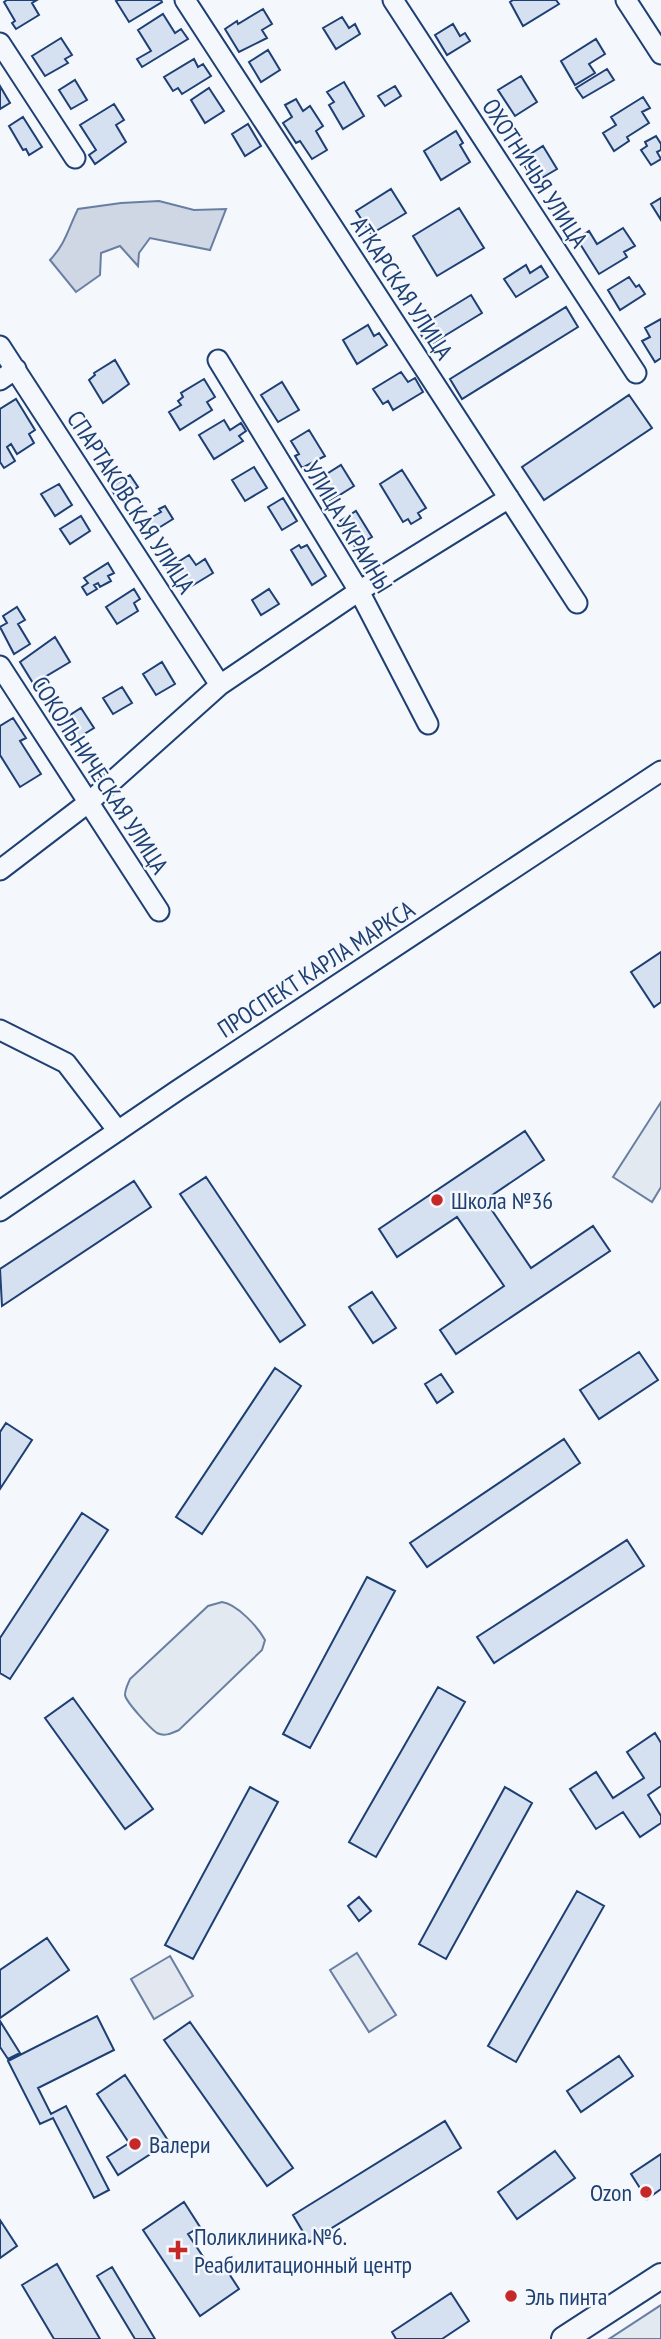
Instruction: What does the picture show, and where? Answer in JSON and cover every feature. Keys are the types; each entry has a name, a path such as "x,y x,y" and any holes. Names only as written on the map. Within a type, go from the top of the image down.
{"main road":[{"path":"564,2339 661,2276"}],"street":[{"name":"АТКАРСКАЯ УЛИЦА","path":"185,0 577,603"},
{"name":"ОХОТНИЧЬЯ УЛИЦА","path":"393,0 635,373"},
{"path":"626,0 661,54"},
{"path":"0,43 75,158"},
{"name":"СПАРТАКОВСКАЯ УЛИЦА","path":"0,346 8,375 220,685"},
{"name":"УЛИЦА УКРАИНЫ","path":"218,360 359,591 428,724"},
{"path":"0,870 89,802 220,685 359,591 509,498"},
{"name":"СОКОЛЬНИЧЕСКАЯ УЛИЦА","path":"0,666 159,911"},
{"name":"ПРОСПЕКТ КАРЛА МАРКСА","path":"0,1211 661,771"},
{"path":"0,1030 66,1063 118,1131"}],"shaded area":[{"path":"159,201 194,210 226,209 210,250 150,238 139,253 138,266 120,246 101,253 100,275 76,292 50,260 63,242 78,209"},
{"path":"661,1102 661,1187 652,1202 613,1177"},
{"path":"222,1602 240,1611 257,1629 265,1640 262,1650 179,1730 166,1735 157,1733 126,1698 130,1679 208,1606"},
{"path":"357,1953 396,2015 369,2032 330,1970"},
{"path":"170,1956 193,1996 154,2019 131,1979"},
{"path":"661,2305 661,2339 609,2339"}],"building":[{"path":"37,0 32,3 39,15 16,29 12,23 15,21 4,2"},
{"path":"556,0 559,4 523,26 510,2"},
{"path":"116,1 162,2 129,22"},
{"path":"263,9 272,24 262,30 267,38 239,52 225,29"},
{"path":"163,14 175,33 181,29 188,39 142,67 137,59 151,51 138,30"},
{"path":"342,17 349,28 355,24 360,34 336,49 323,28"},
{"path":"453,24 460,36 465,33 470,41 447,55 435,35"},
{"path":"61,38 72,55 65,59 68,63 45,76 32,56"},
{"path":"596,39 605,54 589,64 595,73 575,85 561,61"},
{"path":"268,50 280,70 261,82 249,62"},
{"path":"194,59 198,67 203,64 211,76 182,94 178,88 173,91 164,77"},
{"path":"607,69 614,80 583,98 576,88"},
{"path":"521,76 537,102 515,116 498,90"},
{"path":"75,80 87,100 71,109 59,90"},
{"path":"344,82 364,116 343,129 329,105 334,102 327,92"},
{"path":"0,86 10,103 0,109"},
{"path":"395,86 401,96 385,106 378,96"},
{"path":"209,88 224,111 205,123 191,100"},
{"path":"643,97 650,108 642,112 649,123 627,137 629,141 614,151 603,133 616,125 611,117"},
{"path":"296,99 303,111 310,106 323,126 316,131 327,150 312,159 300,141 296,143 283,123 292,117 285,105"},
{"path":"114,104 124,120 116,125 126,142 95,164 89,155 96,150 80,125"},
{"path":"23,117 42,147 29,155 26,149 23,150 9,126"},
{"path":"248,124 261,146 245,156 232,134"},
{"path":"456,131 463,143 460,145 470,162 441,180 424,151"},
{"path":"656,136 661,144 661,150 657,152 661,159 651,165 641,150 647,146 645,142"},
{"path":"543,146 557,169 535,182 521,160"},
{"path":"391,189 406,213 371,234 356,211"},
{"path":"661,198 661,220 651,204"},
{"path":"459,208 484,248 437,276 413,236"},
{"path":"623,228 635,246 624,252 627,257 599,274 577,239 589,231 597,244"},
{"path":"526,265 530,273 541,266 548,277 516,297 504,279"},
{"path":"629,277 645,294 620,310 608,290"},
{"path":"471,295 482,313 428,346 417,328"},
{"path":"566,307 578,327 462,399 450,379"},
{"path":"661,319 661,358 655,362 642,341 650,337 645,328"},
{"path":"368,325 374,336 379,333 387,345 357,364 343,340"},
{"path":"115,360 129,384 103,403 89,380 94,373"},
{"path":"401,372 408,382 415,378 423,392 393,410 388,401 383,404 373,389"},
{"path":"204,379 215,397 207,402 212,410 180,430 169,412 181,405 178,401 183,397 181,393"},
{"path":"282,382 299,410 278,422 261,395"},
{"path":"629,395 652,428 544,500 522,467"},
{"path":"16,399 35,430 29,434 34,443 17,454 11,444 7,447 15,461 4,468 0,462 0,409"},
{"path":"224,420 230,430 241,423 246,431 239,436 243,441 214,459 199,435"},
{"path":"309,430 325,456 302,468 295,456 299,454 291,441"},
{"path":"341,465 354,486 330,501 317,480"},
{"path":"254,467 267,488 245,501 232,480"},
{"path":"402,470 426,508 418,513 421,518 411,524 408,519 403,522 380,484"},
{"path":"130,475 138,487 118,500 110,487"},
{"path":"59,484 72,505 55,516 41,494"},
{"path":"283,498 297,521 282,530 268,507"},
{"path":"165,506 173,519 144,537 139,530 146,526 143,522 161,512 159,509"},
{"path":"356,511 372,537 355,547 340,521"},
{"path":"81,516 90,531 70,544 60,529"},
{"path":"299,545 301,548 307,545 326,576 312,585 291,550"},
{"path":"189,555 196,565 205,559 213,573 182,592 167,569"},
{"path":"108,563 114,573 108,576 111,581 100,587 98,583 94,585 97,589 87,595 82,587 88,583 84,578"},
{"path":"134,589 140,599 134,603 138,611 117,624 106,607"},
{"path":"269,589 279,604 261,615 252,600"},
{"path":"17,607 25,620 18,624 30,644 14,654 0,627 7,623 3,616"},
{"path":"55,637 70,662 45,677 47,681 36,688 20,662"},
{"path":"162,662 175,684 156,695 143,674"},
{"path":"122,687 132,703 113,714 103,698"},
{"path":"81,708 94,728 71,742 59,722"},
{"path":"13,718 26,738 20,741 41,774 20,787 0,755 0,726"},
{"path":"661,952 661,1002 654,1007 631,972"},
{"path":"525,1131 544,1160 485,1200 531,1268 593,1226 610,1251 456,1354 440,1330 504,1286 457,1217 397,1257 379,1229"},
{"path":"206,1177 305,1325 280,1342 180,1194"},
{"path":"134,1181 151,1207 2,1306 0,1269"},
{"path":"372,1292 396,1328 373,1343 349,1307"},
{"path":"639,1352 658,1380 599,1419 580,1390"},
{"path":"275,1368 301,1386 202,1534 176,1517"},
{"path":"441,1374 453,1392 437,1403 425,1384"},
{"path":"6,1423 32,1440 0,1489 0,1432"},
{"path":"564,1439 580,1463 427,1567 410,1543"},
{"path":"82,1513 108,1530 10,1679 0,1673 0,1638"},
{"path":"627,1540 644,1566 494,1663 477,1637"},
{"path":"367,1577 395,1591 310,1748 283,1734"},
{"path":"438,1687 465,1702 376,1857 349,1842"},
{"path":"73,1698 153,1809 125,1829 45,1718"},
{"path":"655,1733 661,1743 661,1786 648,1795 661,1816 661,1823 640,1837 623,1812 596,1829 570,1789 596,1772 613,1798 644,1778 627,1752"},
{"path":"250,1787 278,1802 193,1959 165,1945"},
{"path":"505,1787 532,1803 446,1959 419,1944"},
{"path":"577,1891 604,1906 516,2062 488,2046"},
{"path":"359,1897 371,1911 359,1921 348,1906"},
{"path":"47,1938 69,1970 0,2018 0,1970"},
{"path":"97,2016 114,2050 38,2088 51,2114 66,2106 109,2190 94,2198 53,2118 40,2124 8,2061"},
{"path":"0,2021 20,2053 8,2059 0,2047"},
{"path":"190,2022 293,2168 267,2186 164,2040"},
{"path":"619,2056 633,2076 581,2112 567,2091"},
{"path":"125,2075 169,2142 118,2175 107,2157 129,2143 97,2094"},
{"path":"445,2121 461,2148 309,2242 293,2215"},
{"path":"555,2151 575,2178 517,2219 498,2192"},
{"path":"661,2154 661,2189 647,2199 631,2174"},
{"name":"Поликлиника №6. Реабилитационный центр","path":"184,2202 200,2227 188,2234 214,2273 224,2266 239,2289 200,2316 143,2230"},
{"path":"0,2220 17,2246 0,2258"},
{"path":"57,2264 100,2339 54,2339 22,2285"},
{"path":"112,2267 155,2339 135,2339 97,2276"},
{"path":"451,2293 469,2321 442,2339 396,2339 392,2332"}],"place":[{"name":"Школа №36","path":"437,1200"},
{"name":"Валери","path":"135,2144"},
{"name":"Ozon","path":"646,2192"},
{"name":"Поликлиника №6. Реабилитационный центр","path":"178,2250"},
{"name":"Эль пинта","path":"511,2296"}]}
